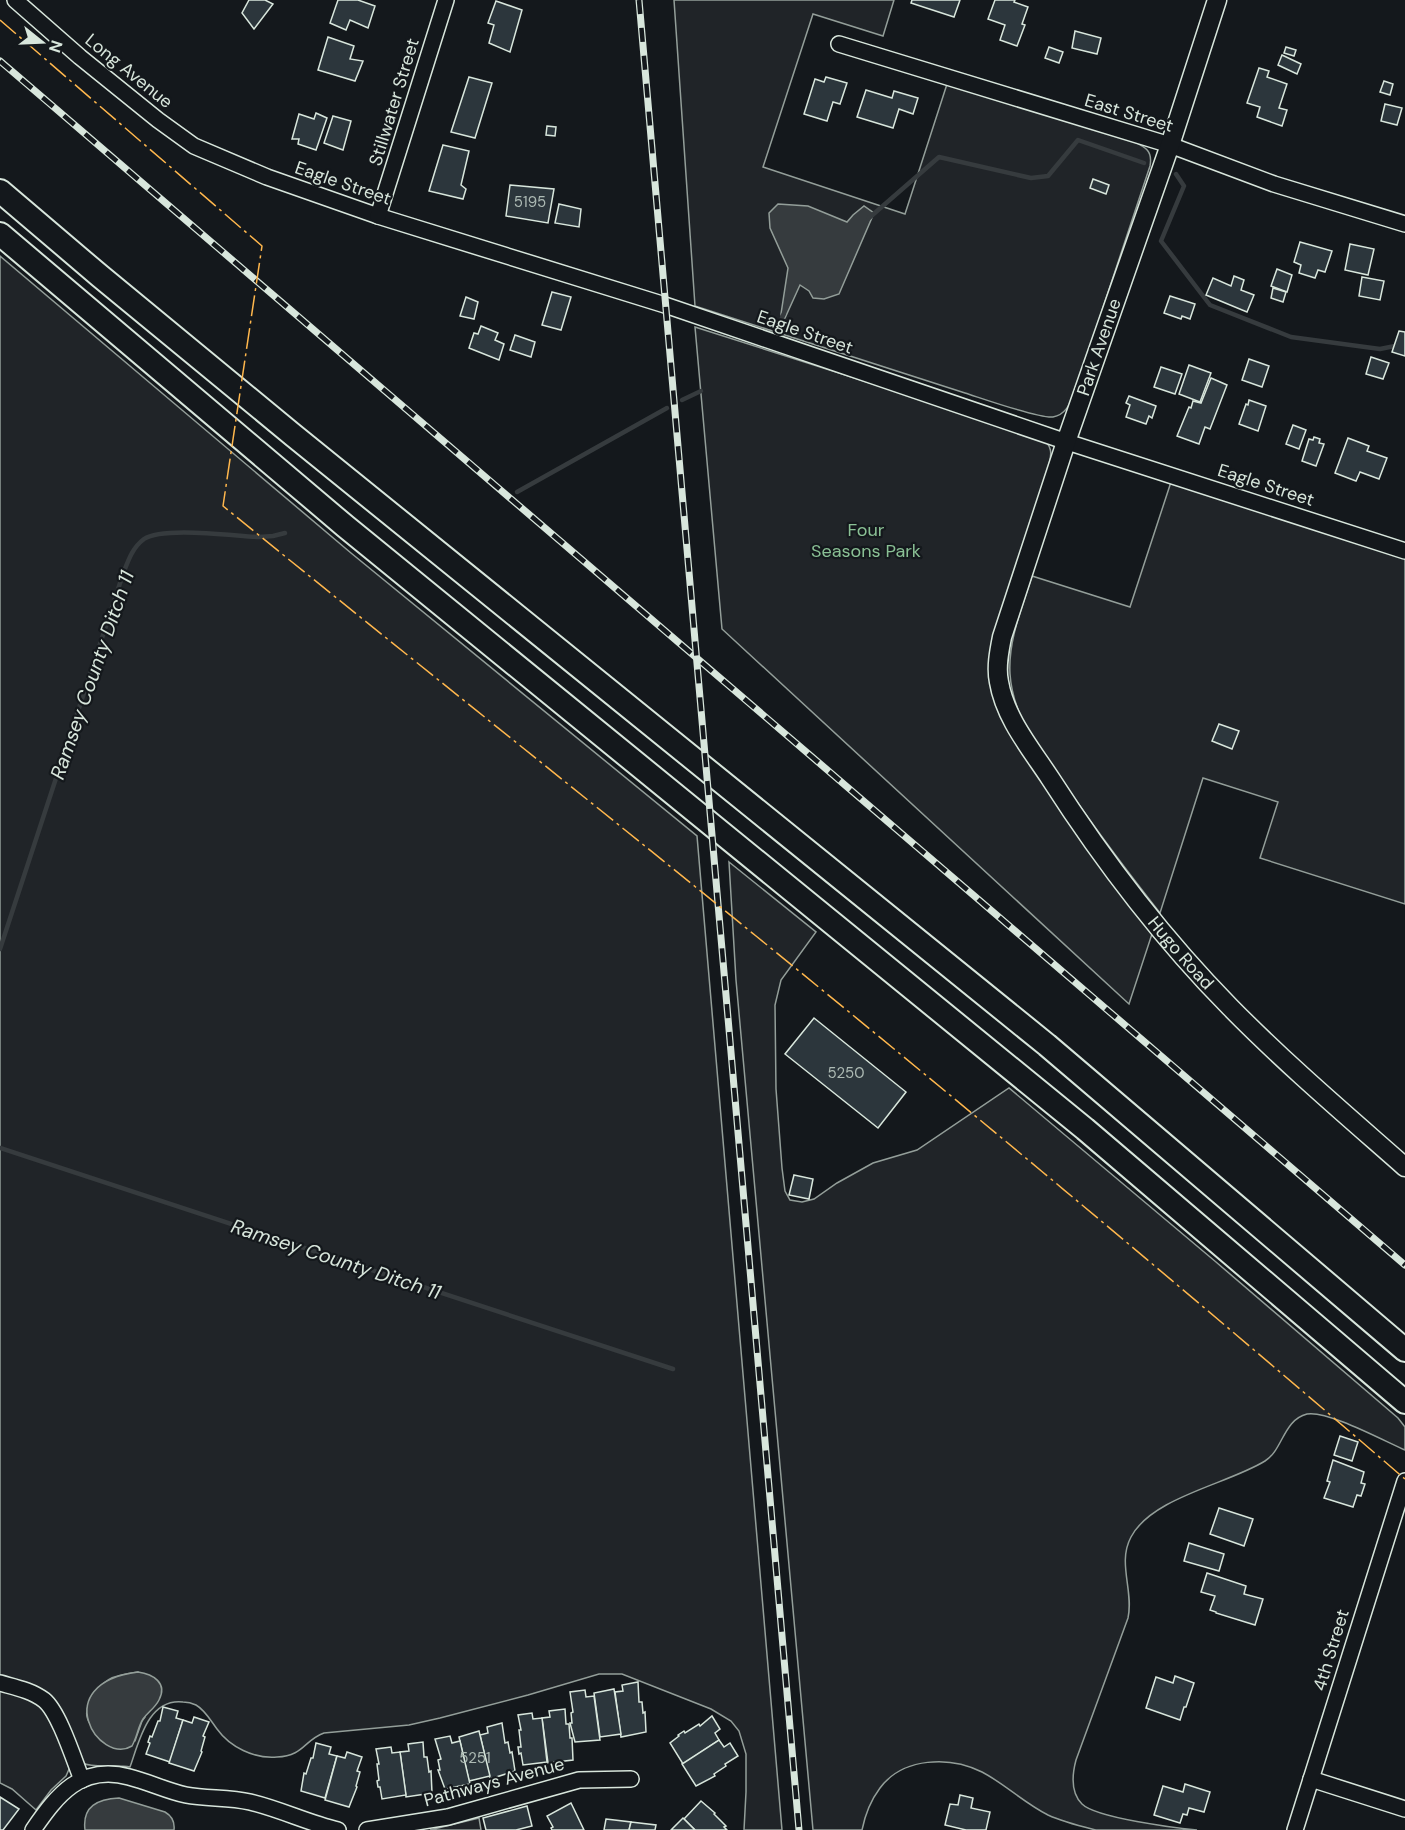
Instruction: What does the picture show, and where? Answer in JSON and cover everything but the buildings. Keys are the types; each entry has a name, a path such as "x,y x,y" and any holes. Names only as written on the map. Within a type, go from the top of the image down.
{"main road":[{"path":"0,191 68,250 293,435 1047,1045 1405,1350"},
{"path":"0,234 361,539 1094,1136 1405,1402"}],"street":[{"name":"Long Avenue","path":"15,0 80,57 194,146"},
{"name":"Stillwater Street","path":"378,216 446,0"},
{"name":"Park Avenue","path":"1002,697 998,680 998,656 1002,637 1066,442 1170,145 1217,0"},
{"name":"East Street","path":"839,44 1170,145 1274,184 1405,224"},
{"name":"Eagle Street","path":"194,146 267,177 378,216 665,305 1066,442 1405,551"},
{"name":"Hugo Road","path":"1002,697 1013,721 1072,812 1170,940 1229,1006 1290,1066 1405,1167"},
{"name":"4th Street","path":"1295,1830 1405,1481"},
{"path":"0,1683 36,1695 47,1702 59,1722 82,1780"},
{"path":"33,1830 59,1794 68,1787 82,1780 107,1774 124,1776 184,1794 249,1802 338,1830"},
{"name":"Pathways Avenue","path":"367,1830 448,1817 579,1780 631,1779"},
{"path":"1311,1779 1405,1809"}],"green space":[{"path":"674,0 894,0 883,36 813,14 763,167 905,214 948,81 1131,140 1147,150 1151,161 1150,166 1074,395 1064,412 1057,416 1046,417 1024,412 695,306"},
{"path":"0,256 351,553 697,836 782,1830 744,1830 746,1754 739,1731 731,1721 711,1709 622,1674 599,1674 528,1695 409,1725 324,1733 293,1754 277,1757 251,1754 236,1746 222,1735 205,1713 194,1704 171,1703 161,1707 153,1714 141,1734 130,1767 93,1766 82,1763 63,1717 0,1677","holes":["138,1672 145,1717 135,1741 113,1747 97,1734 88,1719 87,1710 89,1703 103,1683 121,1675"]},
{"name":"Four Seasons Park","path":"695,327 1042,438 1048,444 1051,453 1049,465 994,634 989,664 991,690 1002,716 1059,807 1152,934 1129,1004 722,629"},
{"path":"1171,482 1405,558 1405,904 1260,858 1278,802 1203,778 1160,913 1033,741 1018,709 1010,674 1011,649 1032,576 1130,607"},
{"path":"729,862 816,932 781,980 775,1005 776,1089 782,1168 785,1191 790,1200 802,1202 814,1199 873,1163 917,1150 1009,1088 1216,1262 1398,1418 1405,1427 1405,1450 1341,1421 1316,1414 1299,1417 1288,1429 1276,1450 1265,1461 1173,1501 1141,1523 1131,1537 1125,1557 1129,1598 1128,1618 1076,1760 1073,1777 1075,1794 1082,1804 1103,1814 1137,1822 1197,1830 1096,1830 1039,1810 982,1772 956,1763 928,1762 901,1770 880,1788 867,1813 862,1830 813,1830 736,980"},
{"path":"0,1689 37,1702 50,1718 70,1767 66,1776 51,1790 36,1810 12,1789 0,1783"},
{"path":"479,1818 481,1830 430,1830"}],"shaded area":[{"path":"778,204 808,206 847,222 864,206 874,213 839,294 824,299 813,298 809,291 800,285 785,318 782,318 781,314 788,268 770,228 769,213"},
{"path":"138,1672 158,1680 162,1689 159,1700 143,1719 132,1746 119,1749 106,1745 95,1735 88,1721 87,1706 94,1691 110,1679"},
{"path":"119,1798 165,1812 172,1819 174,1830 85,1830 86,1815 93,1805 104,1800"}],"waterway":[{"path":"869,218 939,157 1031,178 1048,176 1078,140 1144,163"},
{"path":"1176,174 1184,186 1161,241 1210,305 1291,337 1380,349 1405,344"},
{"path":"776,332 784,313"},
{"path":"682,400 701,391"},
{"path":"517,492 667,408"},
{"name":"Ramsey County Ditch 11","path":"0,949 123,574 133,551 144,539 166,533 259,537 285,533"},
{"name":"Ramsey County Ditch 11","path":"0,1148 673,1369"}],"railway":[{"path":"639,0 799,1830"},
{"path":"0,61 1405,1265"}],"power":[{"path":"0,20 262,246 223,506 920,1070 1405,1479"}]}
